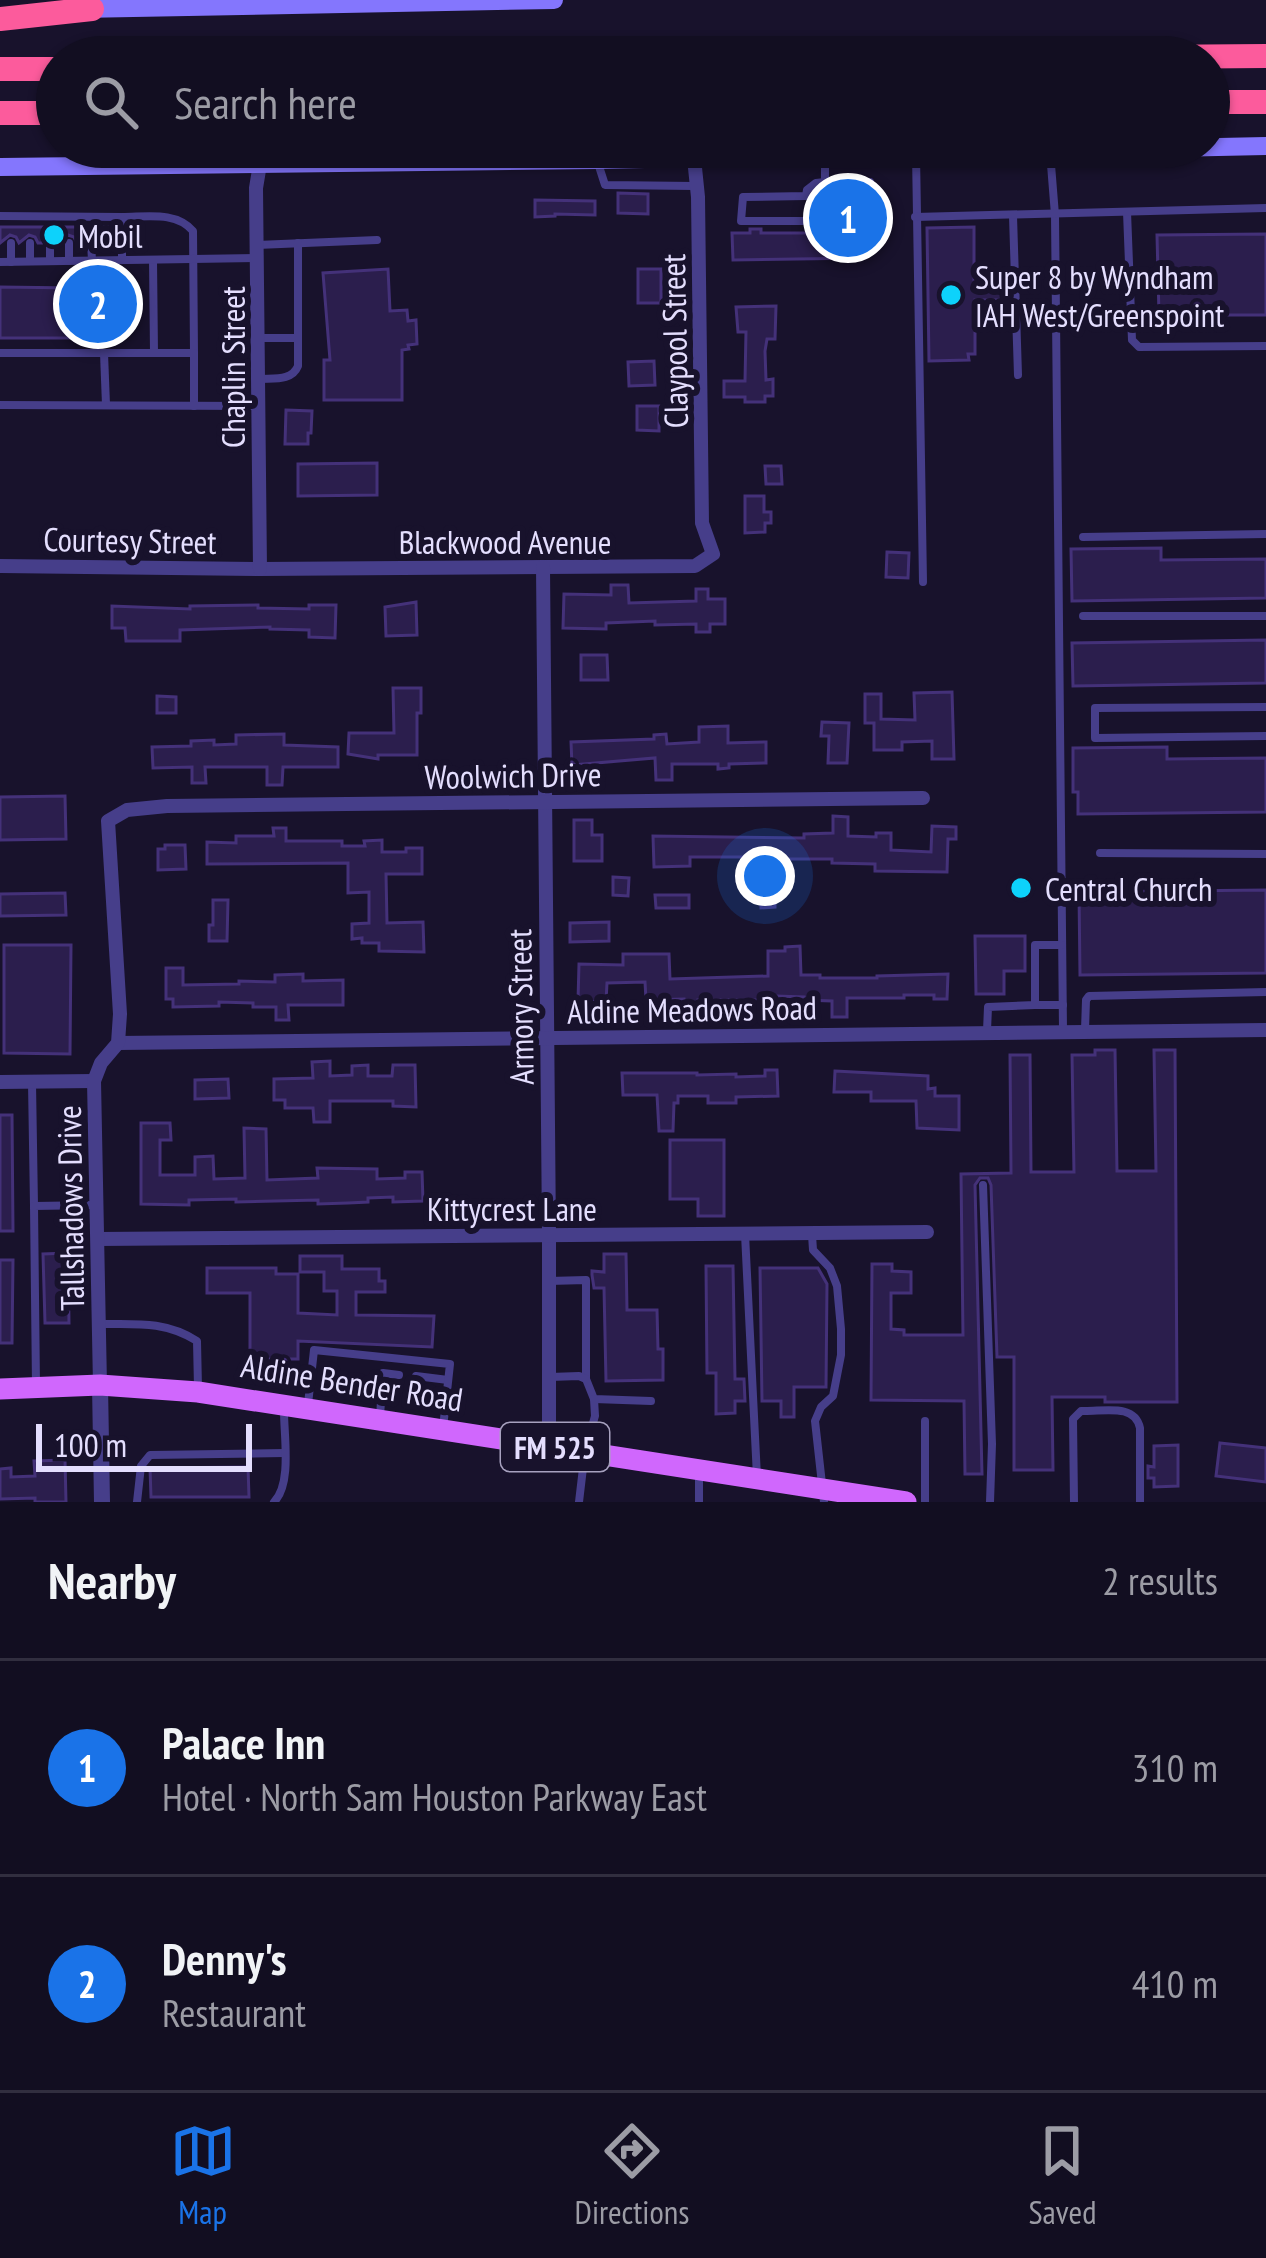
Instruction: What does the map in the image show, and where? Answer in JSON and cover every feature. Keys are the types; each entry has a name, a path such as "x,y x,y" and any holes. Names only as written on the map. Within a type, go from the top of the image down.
{"highway":[{"path":"0,19 92,9"},
{"path":"1230,56 1266,56"},
{"path":"0,69 36,69"},
{"path":"1230,102 1266,102"},
{"path":"0,113 36,112"}],"main road":[{"path":"0,10 554,0"},
{"path":"1230,147 1266,146"},
{"path":"0,166 36,166"},
{"name":"Aldine Bender Road","path":"0,1389 100,1385 198,1392 757,1478 824,1496 904,1502"}],"street":[{"name":"Chaplin Street","path":"259,168 260,569"},
{"name":"Claypool Street","path":"695,168 702,523"},
{"name":"Blackwood Avenue","path":"260,569 695,566 713,554 702,523"},
{"name":"Courtesy Street","path":"0,566 260,569"},
{"name":"Armory Street","path":"543,567 549,1445"},
{"name":"Woolwich Drive","path":"118,1043 108,821 127,811 166,806 922,798"},
{"name":"Aldine Meadows Road","path":"118,1043 1266,1030"},
{"name":"Tallshadows Drive","path":"100,1385 94,1081 118,1043"},
{"path":"0,1082 94,1081"},
{"name":"Kittycrest Lane","path":"98,1239 927,1232"},
{"path":"100,1385 102,1502"}],"lane":[{"path":"600,168 605,185 697,186"},
{"path":"825,168 825,185"},
{"path":"916,168 923,582"},
{"path":"1051,168 1063,1032"},
{"path":"826,211 825,221 741,221 742,197 806,196 810,186 870,182"},
{"path":"916,218 1266,208"},
{"path":"1126,212 1132,340 1139,347 1266,346"},
{"path":"1013,215 1018,375"},
{"path":"7,220 91,222 168,216 188,224 193,231 194,259 194,406"},
{"path":"122,217 122,260"},
{"path":"10,243 5,262 194,259 298,243 377,240"},
{"path":"30,243 30,261"},
{"path":"50,243 50,261"},
{"path":"69,243 69,261"},
{"path":"92,243 92,260"},
{"path":"259,379 286,377 296,371 298,243"},
{"path":"153,260 154,353"},
{"path":"258,338 298,338"},
{"path":"0,353 194,353"},
{"path":"104,353 106,405"},
{"path":"0,405 259,406"},
{"path":"1083,537 1266,534"},
{"path":"1083,616 1266,616"},
{"path":"1266,707 1096,708 1095,738 1266,736"},
{"path":"1100,854 1266,854"},
{"path":"1035,1006 1036,945 1062,945"},
{"path":"1085,1032 1085,1000 1099,994 1266,992"},
{"path":"987,1033 988,1007 1063,1004"},
{"path":"32,1082 36,1387"},
{"path":"983,1185 990,1502"},
{"path":"34,1206 97,1205"},
{"path":"812,1233 813,1250 830,1268 837,1286 841,1329 832,1396 815,1421 824,1496"},
{"path":"745,1234 757,1478"},
{"path":"549,1281 586,1280 586,1379 595,1416 579,1502"},
{"path":"99,1324 154,1323 196,1341 198,1392"},
{"path":"308,1408 314,1350 450,1364 443,1429"},
{"path":"380,1420 384,1357"},
{"path":"383,1373 399,1375"},
{"path":"416,1376 448,1380"},
{"path":"549,1378 586,1379"},
{"path":"594,1399 651,1401"},
{"path":"274,1502 283,1493 284,1405"},
{"path":"1074,1502 1073,1419 1081,1411 1119,1411 1138,1417 1140,1502"},
{"path":"925,1421 925,1502"},
{"path":"137,1502 142,1461 150,1455 284,1453"},
{"path":"698,1469 698,1502"}],"building":[{"path":"833,190 864,190 865,258 733,260 732,233 761,229 761,233 832,233 833,207 824,203 818,211 809,211 809,204 818,192 826,197"},
{"path":"618,193 648,194 648,214 618,213"},
{"path":"535,200 595,201 595,215 535,217"},
{"name":"Mobil","path":"0,227 108,227 108,243 99,243 92,235 77,243 68,235 58,243 49,235 38,243 29,235 19,243 10,235 0,243"},
{"name":"Super 8 by Wyndham IAH West/Greenspoint","path":"974,227 974,283 1002,282 1002,300 975,300 975,354 968,354 969,360 929,361 927,228"},
{"path":"1266,234 1266,315 1159,315 1157,235"},
{"path":"388,269 390,311 407,310 408,321 416,320 417,344 402,350 402,400 324,400 324,360 330,360 323,273"},
{"path":"638,269 661,269 661,303 638,303"},
{"path":"75,283 113,283 113,288 123,288 123,323 77,323 77,338 0,338 0,287 75,288"},
{"path":"776,306 775,339 767,339 765,351 766,380 773,379 773,396 765,396 765,402 724,397 724,381 745,381 746,332 738,332 736,307"},
{"path":"654,361 655,385 629,386 628,362"},
{"path":"637,406 659,406 659,431 637,430"},
{"path":"286,410 312,411 308,444 285,444"},
{"path":"377,463 377,495 298,496 298,464"},
{"path":"765,466 781,466 782,484 766,484"},
{"path":"745,496 764,496 764,512 771,512 765,532 745,533"},
{"path":"1161,548 1161,560 1266,559 1266,598 1072,601 1071,549"},
{"path":"887,552 909,553 908,578 886,577"},
{"path":"611,585 628,585 629,603 696,601 696,589 708,589 708,599 725,599 725,624 710,624 710,632 696,632 696,624 655,625 655,621 606,623 606,629 563,628 564,594 611,595"},
{"path":"416,602 417,635 386,636 385,607"},
{"path":"309,605 336,605 335,638 270,627 180,630 180,641 126,641 125,628 112,628 112,606 309,609"},
{"path":"1266,640 1266,683 1073,686 1072,643"},
{"path":"581,655 607,655 608,680 581,680"},
{"path":"393,688 421,688 417,755 378,755 378,759 348,754 349,733 394,733"},
{"path":"952,692 954,759 932,759 932,741 902,742 902,750 874,750 874,723 865,723 865,694 881,694 881,719 915,720 914,693"},
{"path":"157,696 176,697 176,713 157,713"},
{"path":"822,722 849,723 847,763 828,763 829,736 821,736"},
{"path":"728,726 728,743 766,742 766,763 718,769 718,764 672,764 672,780 656,780 655,758 572,765 571,742 654,739 654,735 666,734 667,744 699,742 699,727"},
{"path":"284,734 284,745 338,747 338,767 283,767 282,785 267,785 267,767 205,767 206,783 192,783 192,767 153,768 152,747 214,740 214,745 236,744 236,735"},
{"path":"1167,747 1167,759 1266,758 1266,812 1078,814 1073,748"},
{"path":"65,796 66,839 0,840 0,797"},
{"path":"833,816 848,817 848,836 891,833 891,850 931,852 932,826 956,827 956,839 948,839 947,872 875,871 875,864 832,863 832,859 748,857 690,857 690,866 654,867 653,836 804,838 804,834 833,833"},
{"path":"574,820 592,820 592,835 602,835 602,861 574,861"},
{"path":"273,828 286,828 286,841 365,846 364,841 382,840 382,852 422,848 422,874 386,874 387,923 423,922 424,952 379,951 379,943 352,939 352,924 369,923 369,892 348,893 348,863 207,864 207,842 274,836"},
{"path":"185,845 186,869 158,870 158,849"},
{"path":"613,877 629,878 628,896 613,895"},
{"path":"775,884 775,907 761,908 760,885"},
{"path":"1266,890 1266,973 1080,975 1079,892"},
{"path":"65,893 66,915 0,916 0,894"},
{"path":"655,895 689,895 689,908 656,908"},
{"path":"213,900 228,900 227,941 209,941"},
{"path":"609,922 609,941 570,942 570,923"},
{"path":"975,936 1025,936 1025,971 1004,971 1004,994 976,994"},
{"path":"4,945 71,945 70,1054 4,1053"},
{"path":"800,946 801,975 948,974 947,999 934,999 934,995 847,998 847,1017 832,1017 832,1001 804,997 698,1000 699,1017 685,1018 684,999 646,1000 645,982 607,983 606,1002 578,1001 579,964 623,965 623,954 669,954 670,979 768,976 768,951"},
{"path":"166,968 183,968 183,985 275,982 275,975 303,974 303,981 343,980 343,1005 288,1005 289,1020 276,1020 276,1007 253,1007 253,1003 173,1007 173,999 166,999"},
{"path":"1095,1050 1115,1050 1117,1171 1156,1171 1154,1050 1175,1050 1177,1402 1052,1397 1053,1470 1014,1470 1014,1357 997,1357 991,1185 988,1178 980,1178 975,1185 982,1474 965,1474 964,1401 871,1400 872,1264 892,1264 892,1271 911,1272 911,1293 891,1293 891,1329 904,1330 904,1335 963,1335 961,1174 1011,1173 1010,1055 1030,1055 1031,1172 1074,1172 1072,1055 1095,1055"},
{"path":"330,1061 330,1076 352,1075 352,1066 368,1065 368,1076 392,1076 393,1065 415,1065 416,1107 393,1106 393,1101 330,1101 330,1122 314,1122 313,1108 285,1108 285,1100 274,1100 274,1079 313,1078 312,1062"},
{"path":"765,1070 777,1070 778,1096 708,1103 708,1096 678,1096 673,1131 659,1131 657,1095 623,1095 622,1073 736,1077 765,1076"},
{"path":"835,1071 928,1076 928,1089 935,1088 935,1096 959,1096 959,1130 917,1128 916,1101 871,1101 871,1092 834,1092"},
{"path":"228,1079 229,1098 195,1099 195,1080"},
{"path":"0,1115 12,1115 13,1231 0,1231"},
{"path":"141,1123 170,1123 171,1140 160,1140 160,1175 195,1175 195,1157 213,1156 214,1179 245,1178 244,1128 266,1129 267,1180 318,1178 317,1168 377,1169 377,1179 422,1172 423,1201 393,1202 393,1197 318,1204 318,1200 236,1199 141,1204"},
{"path":"670,1140 724,1140 724,1216 698,1216 698,1199 670,1199"},
{"path":"68,1253 69,1323 45,1323 43,1254"},
{"path":"604,1254 626,1254 627,1310 657,1310 663,1380 606,1381 604,1288 594,1288 592,1275 592,1271 604,1272"},
{"path":"300,1256 342,1256 342,1269 379,1269 385,1292 356,1292 356,1315 434,1316 432,1347 298,1341 298,1359 250,1359 250,1293 207,1293 207,1268 276,1268 276,1274 298,1274 298,1313 337,1315 337,1291 324,1291 324,1272 300,1272"},
{"path":"0,1260 13,1260 12,1343 0,1343"},
{"path":"706,1266 733,1266 735,1379 744,1379 745,1401 735,1401 735,1413 716,1414 716,1373 707,1373"},
{"path":"760,1268 818,1268 827,1284 826,1387 794,1387 794,1417 781,1417 781,1401 762,1401"},
{"path":"1220,1443 1266,1448 1266,1482 1216,1476"},
{"path":"1178,1445 1178,1486 1154,1487 1148,1466 1154,1467 1154,1446"},
{"path":"65,1460 66,1502 0,1499 0,1469 11,1468 11,1477 35,1476 34,1461"},
{"path":"248,1467 249,1497 151,1497 150,1468"}],"place":[{"name":"Palace Inn","path":"848,218"},
{"name":"Mobil","path":"54,235"},
{"name":"Super 8 by Wyndham IAH West/Greenspoint","path":"951,295"},
{"name":"Denny's","path":"98,304"},
{"name":"Central Church","path":"1021,888"}]}
